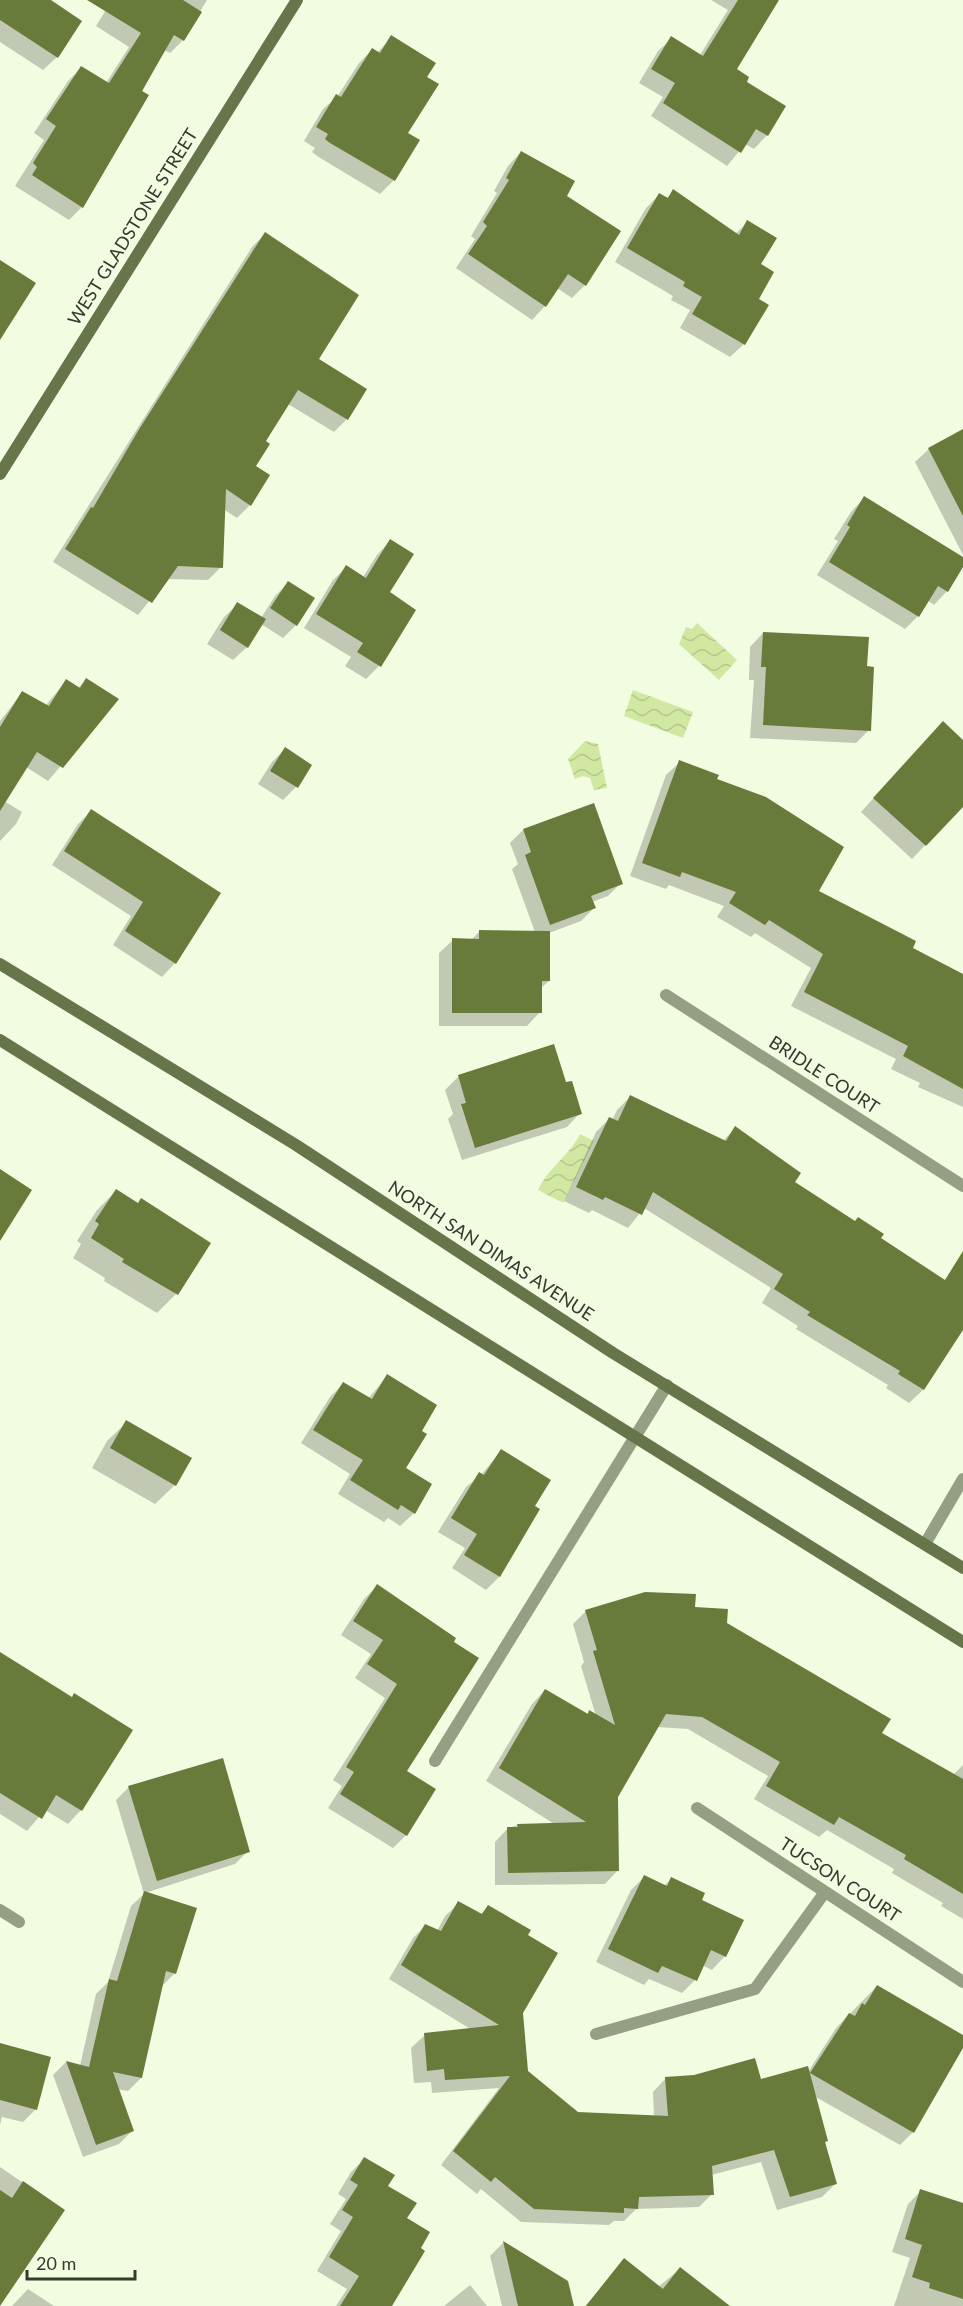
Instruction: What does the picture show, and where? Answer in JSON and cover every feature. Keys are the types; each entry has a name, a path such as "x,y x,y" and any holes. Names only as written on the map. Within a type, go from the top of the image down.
{"main road":[{"name":"WEST GLADSTONE STREET","path":"0,474 297,0"},
{"name":"NORTH SAN DIMAS AVENUE","path":"0,964 296,1145 667,1385 963,1568"},
{"path":"0,1040 636,1435 963,1642"}],"street":[{"name":"BRIDLE COURT","path":"666,995 963,1186"},
{"path":"435,1761 667,1385"},
{"path":"925,1544 963,1479"},
{"name":"TUCSON COURT","path":"697,1808 963,1982"},
{"path":"596,2034 754,1989 825,1892"},
{"path":"0,1910 19,1922"}],"water":[{"path":"697,623 737,660 719,680 679,644 686,627 692,629"},
{"path":"633,690 693,712 683,738 624,716"},
{"path":"585,741 598,744 607,788 594,790 590,778 583,776 575,779 568,759"},
{"path":"580,1134 594,1141 563,1203 538,1190 547,1175"}],"building":[{"path":"0,0 51,0 82,21 58,58 0,20"},
{"path":"87,0 183,0 202,12 184,41 174,35 142,91 149,95 83,208 32,175 37,167 33,163 56,126 46,119 81,66 109,83 141,33"},
{"path":"738,0 779,0 737,69 749,77 747,82 786,106 768,136 756,129 741,153 663,103 675,83 651,69 671,36 703,56"},
{"path":"391,35 436,63 427,77 439,84 408,133 420,140 395,181 330,143 325,139 328,134 316,127 336,94 341,97 372,48 380,53"},
{"path":"521,151 575,181 567,196 621,231 586,286 568,274 546,307 468,254 487,226 483,222 509,180 506,178"},
{"path":"673,189 739,235 747,220 777,238 761,264 774,272 759,299 769,305 745,345 692,314 702,297 683,286 685,282 627,248 659,193 668,198"},
{"path":"265,232 359,295 319,359 367,389 348,420 298,390 266,441 270,444 256,466 270,475 251,506 226,489 223,568 178,566 152,603 65,549 91,507 93,508 138,431"},
{"path":"0,260 36,283 0,340"},
{"path":"963,429 963,516 928,448"},
{"path":"864,496 963,557 963,567 948,592 938,586 919,617 829,562 850,527 847,525"},
{"path":"390,539 414,554 390,592 416,610 381,667 357,652 363,643 316,614 346,565 366,578"},
{"path":"288,581 315,598 297,626 270,608"},
{"path":"237,602 266,619 248,648 220,630"},
{"path":"763,632 869,637 867,666 874,667 871,731 763,725 766,667 761,667"},
{"path":"86,678 119,699 63,768 37,752 0,811 0,727 22,691 49,706 66,679 80,688"},
{"path":"943,721 963,740 963,807 926,846 873,798"},
{"path":"285,747 312,765 298,788 270,771"},
{"path":"679,760 719,775 717,779 766,797 844,847 819,891 916,941 913,948 963,974 963,1089 903,1056 908,1046 804,992 823,954 769,920 765,925 729,903 736,892 682,872 680,877 642,863"},
{"path":"594,803 623,884 591,896 596,908 550,925 525,855 531,852 523,829"},
{"path":"91,809 221,893 176,964 125,931 143,902 64,851"},
{"path":"479,930 550,931 550,981 542,981 542,1013 452,1013 452,938 479,939"},
{"path":"554,1044 566,1082 572,1081 582,1114 475,1148 461,1104 466,1103 458,1075"},
{"path":"630,1095 726,1141 735,1126 801,1173 795,1182 855,1221 858,1217 884,1234 881,1238 945,1280 963,1251 963,1330 924,1390 898,1374 900,1371 807,1315 810,1312 774,1289 783,1274 653,1192 642,1215 605,1197 603,1200 576,1187 609,1117 618,1121"},
{"path":"0,1169 32,1190 0,1241"},
{"path":"116,1189 138,1203 141,1198 211,1243 178,1295 122,1262 124,1259 91,1238 99,1224 95,1221"},
{"path":"387,1374 437,1405 422,1431 427,1434 406,1468 432,1484 415,1514 401,1505 398,1510 350,1480 363,1460 313,1430 343,1382 372,1399"},
{"path":"126,1420 192,1458 176,1486 110,1448"},
{"path":"501,1449 551,1480 535,1506 540,1509 500,1577 464,1555 477,1534 451,1518 479,1472 484,1475"},
{"path":"377,1584 456,1638 454,1642 479,1658 407,1771 436,1789 407,1836 340,1794 354,1772 346,1767 397,1684 367,1664 383,1640 353,1621"},
{"path":"645,1592 696,1594 695,1607 728,1609 727,1623 891,1719 882,1733 963,1779 963,1894 904,1859 906,1855 839,1817 834,1825 766,1786 780,1762 702,1717 666,1714 618,1797 619,1871 508,1873 507,1827 518,1827 517,1824 586,1822 499,1768 545,1689 588,1714 589,1710 615,1725 593,1651 597,1650 585,1610"},
{"path":"0,1652 72,1697 74,1693 133,1730 82,1811 56,1795 42,1819 0,1793"},
{"path":"223,1758 250,1852 157,1881 128,1786"},
{"path":"644,1875 667,1886 671,1877 705,1893 702,1900 744,1920 726,1957 711,1950 697,1981 662,1966 658,1973 608,1949"},
{"path":"144,1891 197,1908 176,1974 166,1971 142,2078 113,2072 134,2131 96,2145 66,2061 89,2067 109,1979 117,1981"},
{"path":"458,1901 482,1914 488,1905 531,1930 528,1935 558,1953 523,2013 528,2071 578,2112 668,2116 665,2077 694,2075 755,2058 761,2079 808,2066 837,2184 790,2197 774,2150 712,2166 714,2195 639,2197 638,2209 624,2208 624,2213 534,2209 495,2177 491,2182 453,2151 510,2076 445,2080 444,2069 427,2071 424,2033 499,2025 401,1965 425,1924 441,1931"},
{"path":"877,1985 963,2035 963,2048 914,2133 810,2073 849,2013 855,2016 862,2003 865,2005"},
{"path":"0,2043 51,2057 37,2110 0,2100"},
{"path":"364,2157 395,2175 388,2186 417,2203 407,2218 430,2232 421,2248 425,2251 392,2306 340,2306 359,2276 329,2257 353,2217 342,2210 358,2185 350,2180"},
{"path":"23,2181 65,2210 0,2306 0,2190 12,2198"},
{"path":"920,2189 963,2203 963,2299 929,2288 930,2283 912,2277 922,2245 905,2239"},
{"path":"503,2241 568,2281 574,2306 518,2306"},
{"path":"624,2258 663,2289 680,2267 730,2306 586,2306"}]}
